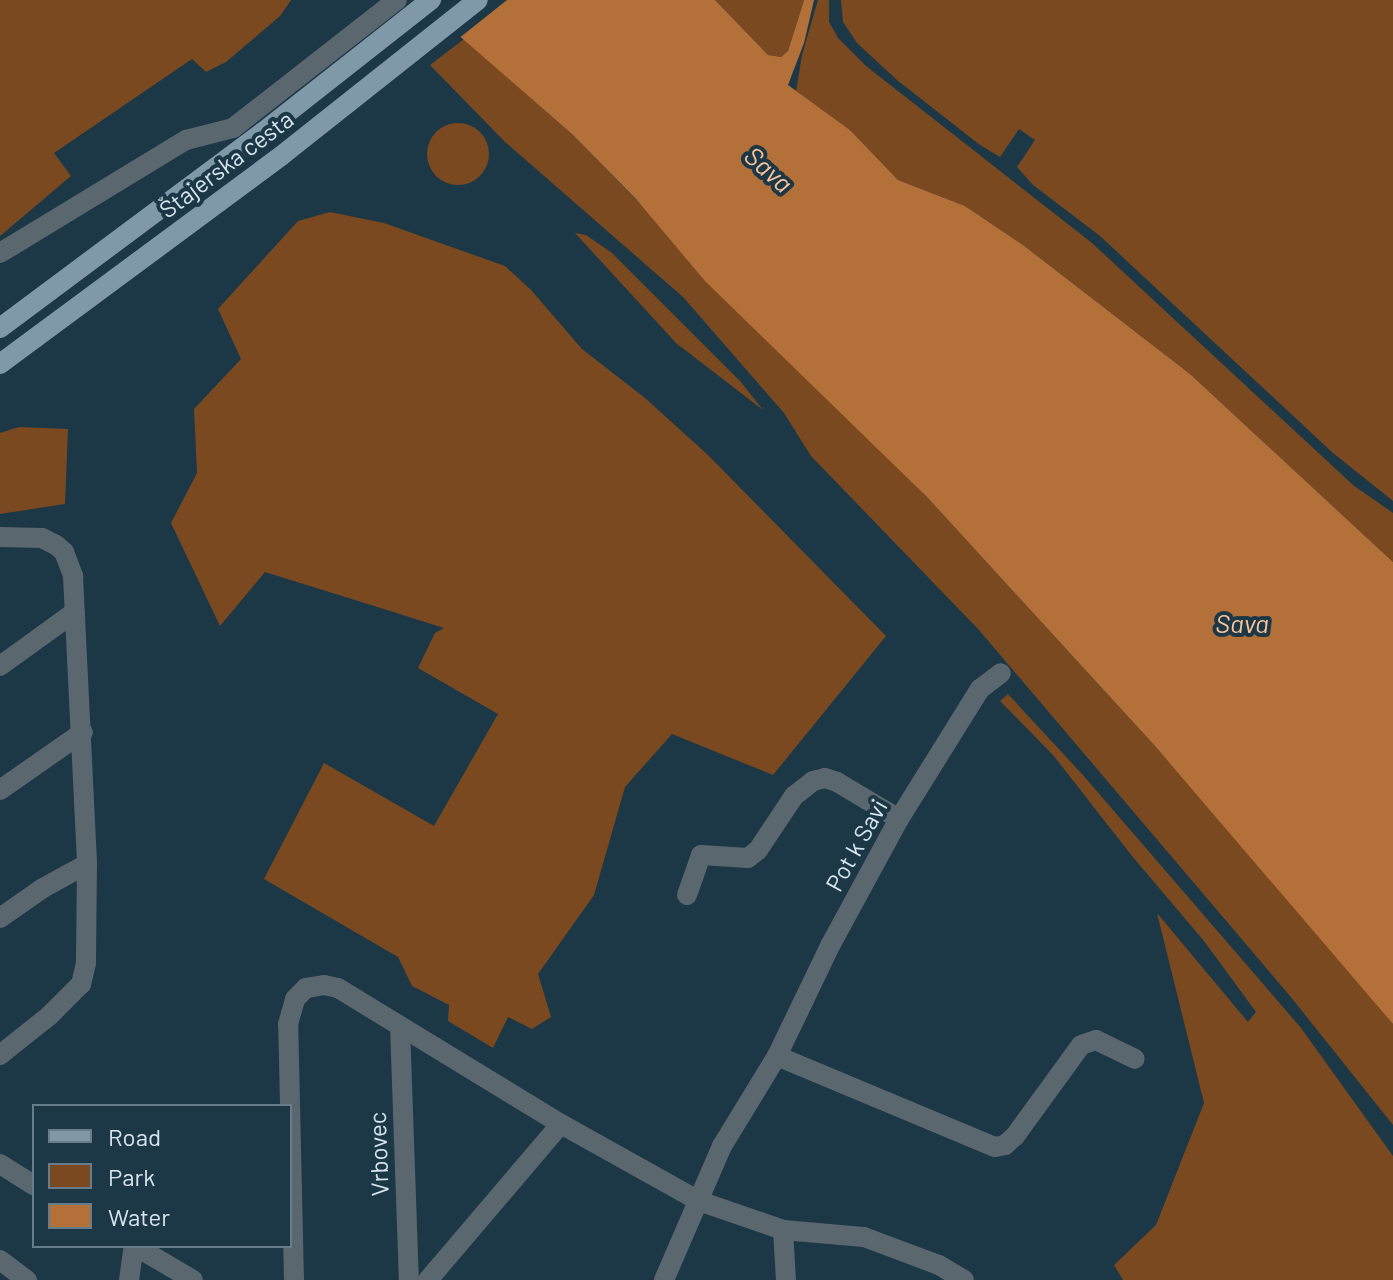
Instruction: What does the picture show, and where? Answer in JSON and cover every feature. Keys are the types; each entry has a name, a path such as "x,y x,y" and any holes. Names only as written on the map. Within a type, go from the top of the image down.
{"main road":[{"name":"Štajerska cesta","path":"0,328 257,124 431,0"},
{"name":"Štajerska cesta","path":"0,364 281,156 478,0"}],"street":[{"path":"0,253 186,140 257,124 397,0"},
{"path":"0,537 42,538 64,552 73,576 83,732 87,864 86,963 81,984 49,1016 0,1055"},
{"path":"0,666 75,612"},
{"name":"Pot k Savi","path":"664,1280 722,1146 777,1056 831,944 899,819 980,689 1001,673"},
{"path":"0,790 83,732"},
{"path":"687,895 701,855 748,858 758,850 794,796 813,781 825,778 837,782 899,819"},
{"path":"0,918 43,888 87,864"},
{"path":"290,1104 288,1024 295,999 306,988 324,985 338,988 561,1124 699,1201 783,1230 864,1237 939,1265 964,1280"},
{"name":"Vrbovec","path":"400,1026 409,1280"},
{"path":"777,1056 995,1147 1005,1145 1015,1136 1081,1045 1096,1040 1135,1059"},
{"path":"428,1280 561,1124"},
{"path":"0,1164 32,1184"},
{"path":"292,1195 294,1280"},
{"path":"783,1230 786,1280"},
{"path":"129,1280 135,1248"},
{"path":"138,1248 193,1280"},
{"path":"0,1260 27,1280"}],"green space":[{"path":"0,0 291,0 280,16 226,62 206,72 192,59 54,153 71,176 0,236"},
{"path":"715,0 804,0 788,51 781,57 768,55"},
{"path":"818,0 829,0 829,22 838,38 866,66 1092,243 1353,485 1393,513 1393,562 1190,374 1023,245 965,206 898,180 850,130 796,91 802,55"},
{"path":"841,0 1393,0 1393,501 1333,453 1100,236 1033,185 1017,167 1035,140 1019,129 1000,157 980,145 897,80 857,43 843,22"},
{"path":"464,39 572,134 927,497 1155,746 1358,980 1393,1024 1393,1125 1290,996 979,630 811,456 784,413 683,297 505,142 430,65"},
{"path":"458,123 470,125 480,132 487,142 487,166 480,176 470,183 458,185 446,183 436,176 429,166 427,154 429,142 436,132 446,125"},
{"path":"330,212 384,223 505,266 531,290 582,349 645,398 708,455 886,636 773,775 672,734 625,787 594,895 538,974 551,1017 532,1029 508,1017 493,1048 448,1021 449,1005 412,986 398,957 264,879 324,763 434,826 498,714 418,668 435,633 444,628 265,572 220,626 171,523 197,473 194,409 241,359 218,309 298,221"},
{"path":"575,233 586,235 612,253 741,382 763,410 676,343"},
{"path":"19,427 68,429 65,504 0,514 0,433"},
{"path":"1008,694 1082,774 1301,1028 1393,1156 1393,1280 1123,1280 1114,1265 1156,1225 1204,1103 1157,913 1248,1022 1256,1012 1204,941 1053,755 1000,701"}],"water":[{"name":"Sava","path":"418,0 715,0 768,55 781,57 788,51 804,0 814,0 804,43 788,85 850,130 898,180 965,206 1023,245 1190,374 1393,562 1393,1024 1155,746 927,497 705,281 636,199 572,134"}],"pier":[{"path":"414,0 507,0 458,39"}]}
